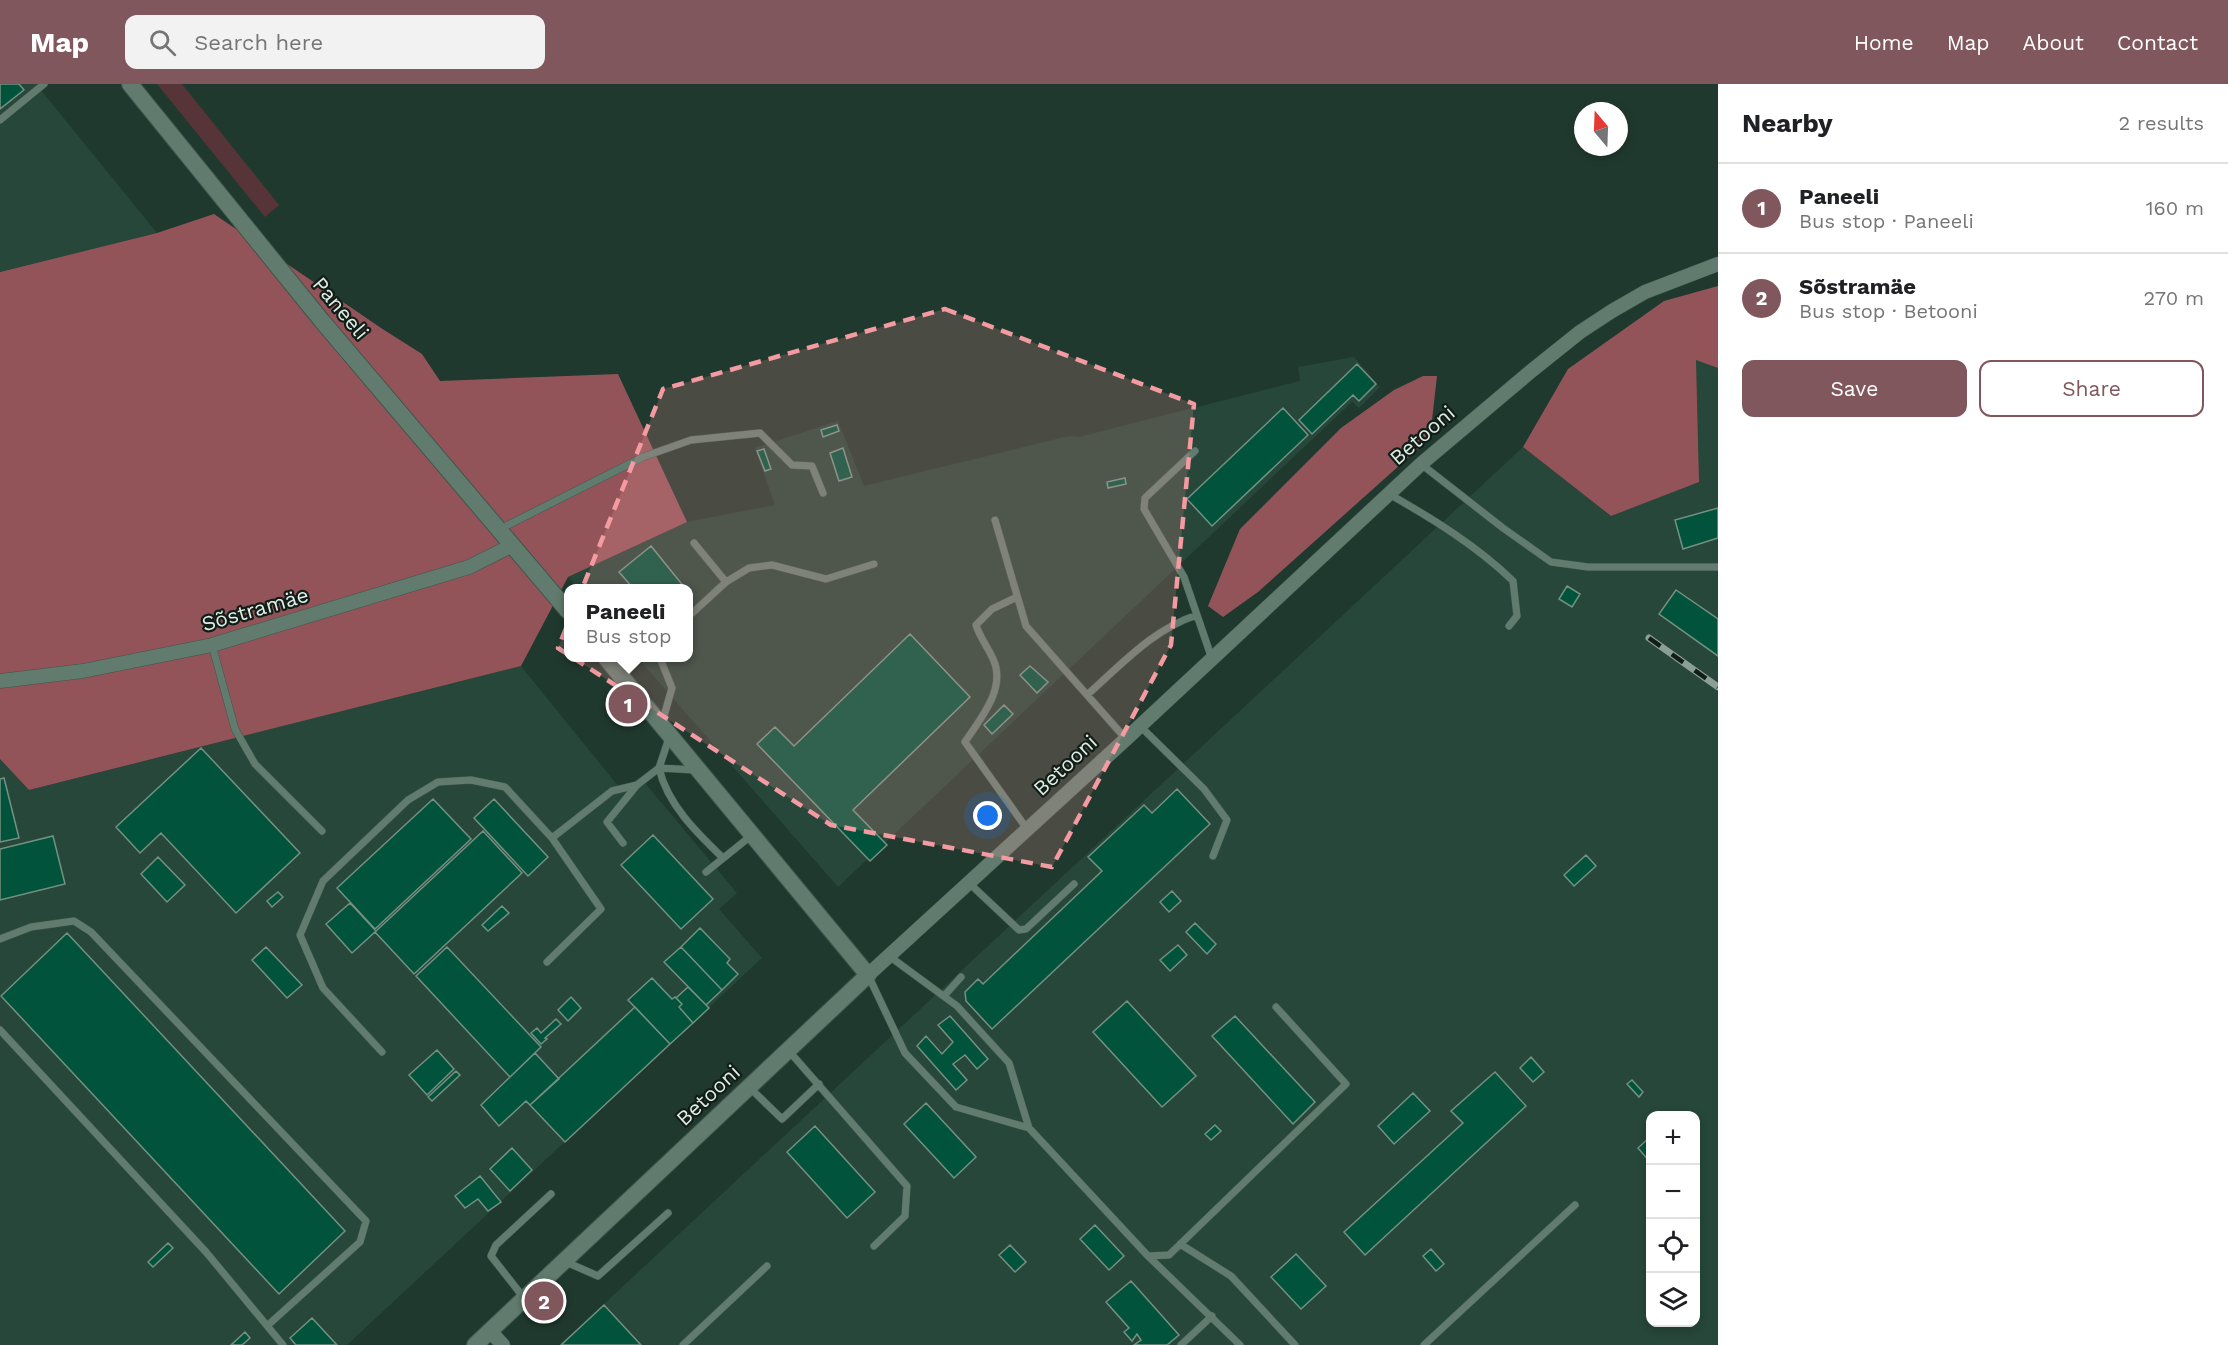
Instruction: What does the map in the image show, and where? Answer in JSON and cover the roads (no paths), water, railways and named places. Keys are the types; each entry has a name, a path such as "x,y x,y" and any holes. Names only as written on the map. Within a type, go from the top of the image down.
{"street":[{"name":"Paneeli","path":"130,84 322,321 564,606"},
{"name":"Betooni","path":"475,1345 868,975 1421,464 1530,372 1604,316 1645,292 1718,264"},
{"name":"Sõstramäe","path":"0,681 83,671 212,645 469,567 513,545"},
{"path":"610,662 868,975"},
{"path":"490,1331 503,1345"}],"lane":[{"path":"0,120 44,84"},
{"path":"500,529 643,457 691,440 760,433 792,465 812,466 823,493"},
{"path":"1196,451 1145,498 1144,509 1184,577 1212,658"},
{"path":"1421,464 1551,562 1588,567 1718,567"},
{"path":"1389,494 1427,515 1493,562 1514,581 1516,616 1509,626"},
{"path":"995,520 1026,626 1126,739"},
{"path":"694,543 726,582"},
{"path":"693,612 726,582 749,568 772,565 826,579 874,564"},
{"path":"1017,597 992,609 976,625 979,637 994,660 997,681 986,710 965,741 1027,830"},
{"path":"1087,695 1151,639 1179,621 1197,615"},
{"path":"212,645 235,729 255,764 322,831"},
{"path":"662,662 672,688 659,768 662,784 674,804 723,858"},
{"path":"1140,726 1204,789 1227,820 1213,856"},
{"path":"623,843 607,822 638,785 659,768 699,771"},
{"path":"382,1052 323,988 300,935 322,881 408,800 438,782 471,780 505,787 552,837 601,909 547,962"},
{"path":"552,837 612,791 638,785"},
{"path":"706,872 752,835"},
{"path":"969,883 1019,930 1026,929 1074,884"},
{"path":"0,939 31,927 74,921 91,932 366,1221 360,1242 267,1326"},
{"path":"889,956 957,1006 1009,1063 1029,1128 1148,1257 1240,1345"},
{"path":"868,975 905,1053 956,1107 1029,1128"},
{"path":"944,996 961,977"},
{"path":"1148,1257 1169,1255 1346,1084 1276,1007"},
{"path":"0,1030 206,1252 283,1345"},
{"path":"789,1050 907,1186 905,1216 874,1246"},
{"path":"749,1087 782,1119 819,1084"},
{"path":"524,1298 491,1256 496,1245 551,1194"},
{"path":"1424,1345 1575,1205"},
{"path":"564,1260 598,1276 668,1213"},
{"path":"1180,1244 1230,1276 1295,1345"},
{"path":"683,1345 767,1266"},
{"path":"1181,1345 1212,1316"}],"railway":[{"path":"1649,638 1718,687"}],"place":[{"name":"Paneeli","path":"628,704"},
{"name":"Sõstramäe","path":"544,1301"}]}
